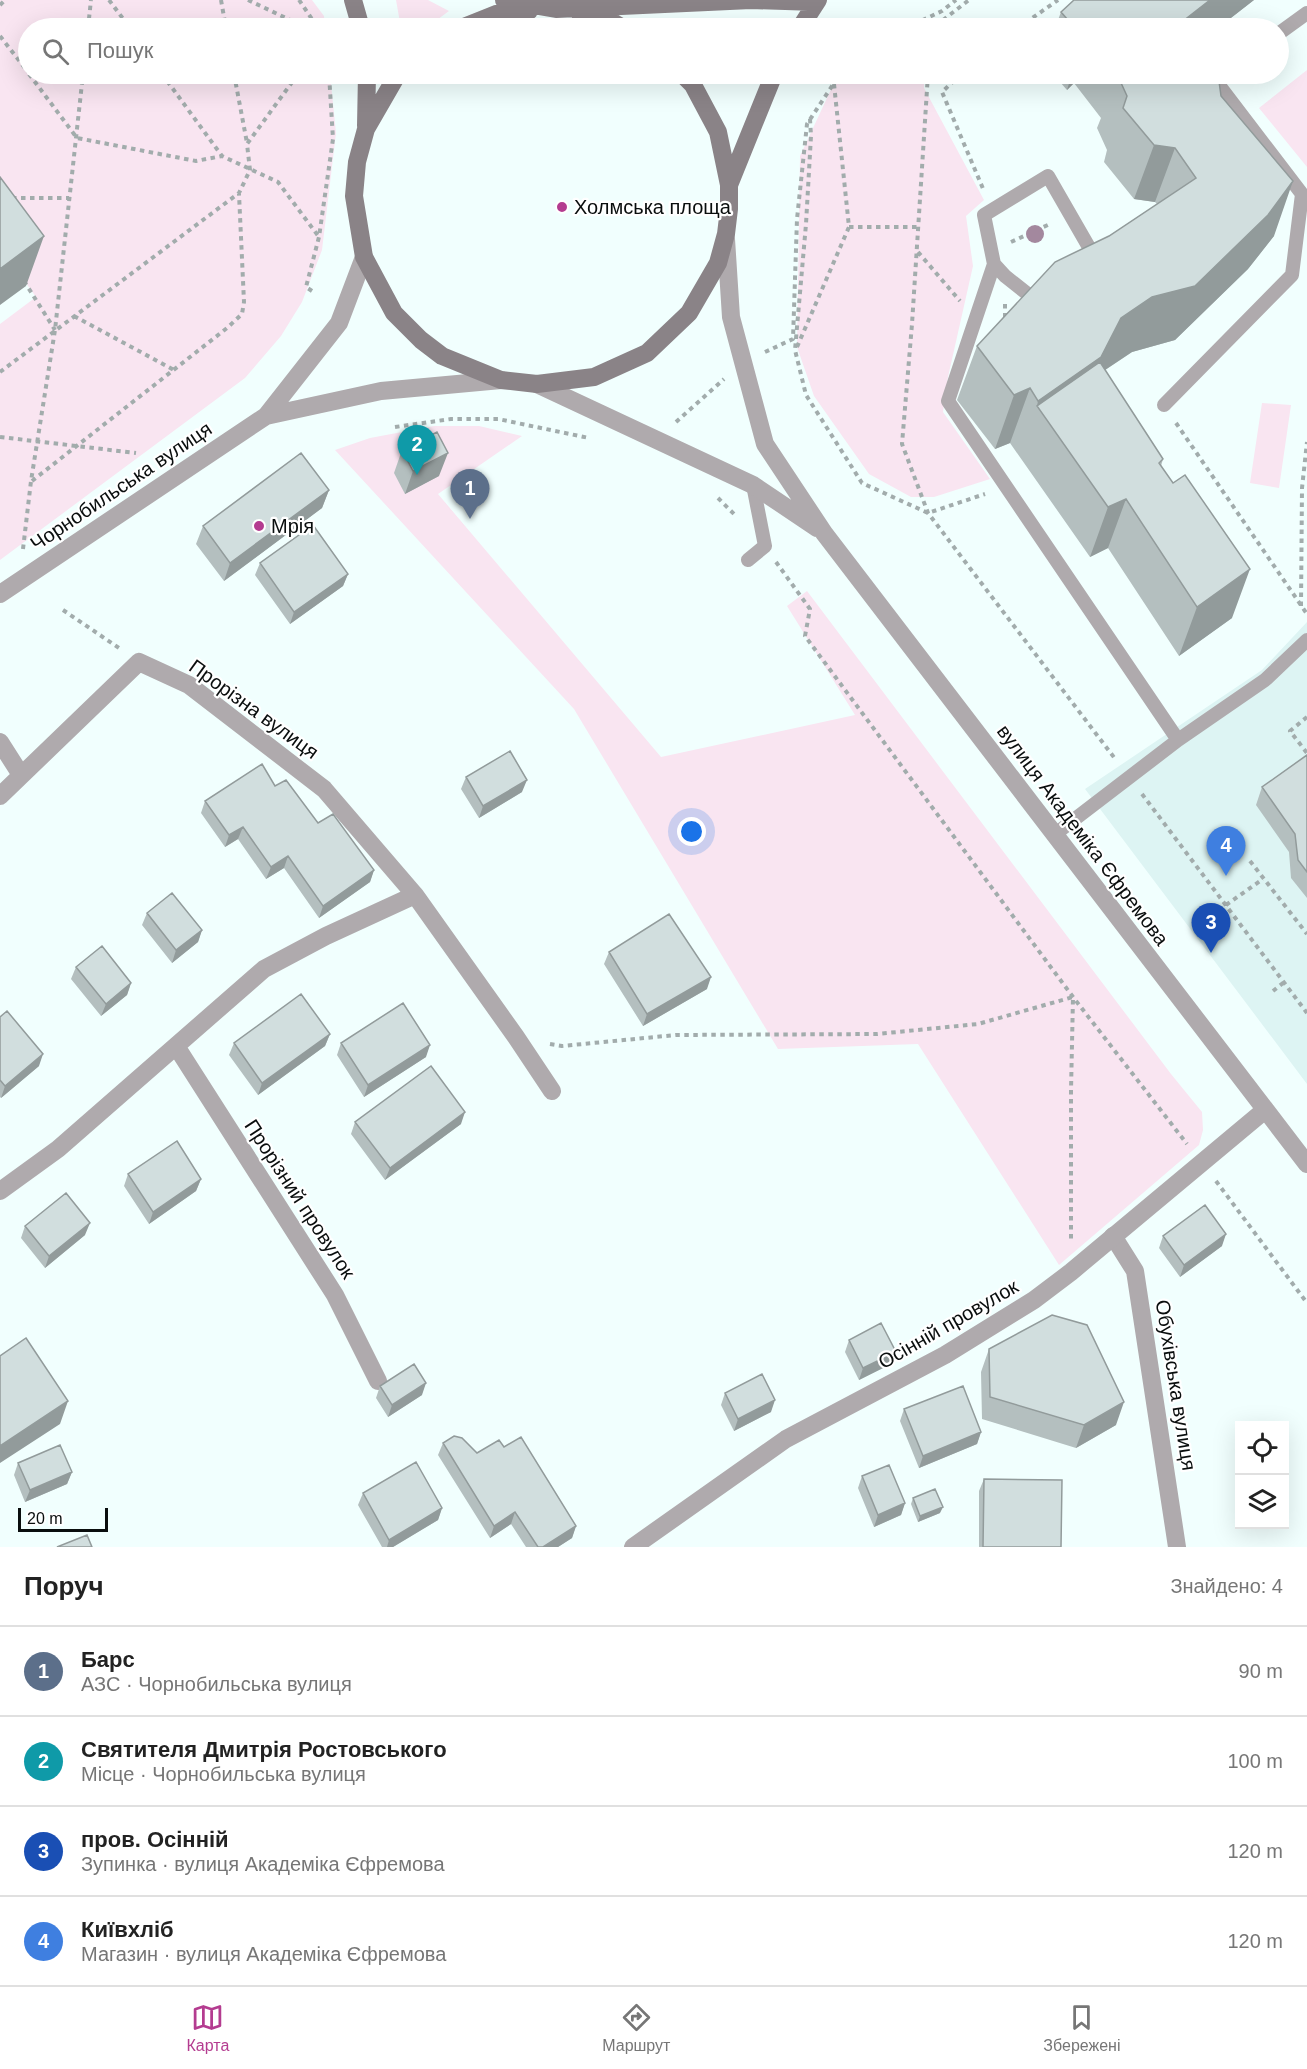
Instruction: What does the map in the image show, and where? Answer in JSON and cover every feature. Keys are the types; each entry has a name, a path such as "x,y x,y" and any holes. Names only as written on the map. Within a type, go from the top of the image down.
{"main road":[{"path":"353,0 358,18"},
{"path":"504,0 596,18"},
{"path":"486,18 496,14 556,9 751,0 817,1"},
{"path":"806,18 817,1"},
{"path":"367,84 366,129 357,162 354,196 364,257 394,313 421,340 442,356 501,380 537,384 594,377 647,353 689,313 718,262 726,234 729,185 718,132 692,84"},
{"path":"366,129 394,84"},
{"path":"729,185 770,84"}],"street":[{"name":"вулиця Академіка Єфремова","path":"726,234 731,317 741,363 765,444 824,533 1306,1161"},
{"name":"Чорнобильська вулиця","path":"0,594 266,416 339,323 364,257"},
{"name":"Чорнобильська вулиця","path":"266,416 381,392 501,380"},
{"name":"вулиця Академіка Єфремова","path":"537,384 753,484 824,533"},
{"path":"0,796 139,662"},
{"name":"Прорізна вулиця","path":"139,662 189,685 324,789 415,895 552,1090"},
{"path":"0,742 21,775"},
{"path":"0,1191 58,1149 264,969 326,936 415,895"},
{"name":"Прорізний провулок","path":"176,1046 336,1295 378,1381"},
{"name":"Осінній провулок","path":"633,1547 786,1439 945,1355 1034,1300 1071,1272 1265,1110"},
{"name":"Обухівська вулиця","path":"1113,1236 1135,1270 1177,1547"}],"lane":[{"path":"1289,26 1307,13"},
{"path":"1164,405 1292,275 1302,194 1218,84"},
{"path":"1077,268 1094,256 1048,177 984,215 994,264 948,401 1178,740"},
{"path":"994,264 1034,299 1051,287"},
{"path":"748,560 765,546 753,484"},
{"path":"1054,835 1128,776 1265,680 1307,640"}],"path":[{"path":"0,6 5,0"},
{"path":"89,18 91,0"},
{"path":"110,0 123,18"},
{"path":"221,0 224,18"},
{"path":"248,0 285,18"},
{"path":"299,0 311,18"},
{"path":"925,18 956,0"},
{"path":"946,18 969,0"},
{"path":"1032,18 1058,0"},
{"path":"0,36 18,59"},
{"path":"37,84 76,138 196,160 222,156"},
{"path":"19,581 31,481 55,330 82,84"},
{"path":"169,84 222,156 278,182 319,237"},
{"path":"31,481 242,314 244,302 239,194 250,170 236,84"},
{"path":"247,144 291,84"},
{"path":"312,291 306,287 319,237 333,139 330,84"},
{"path":"656,440 741,363 793,339 797,219 807,124 833,84"},
{"path":"795,350 849,227 834,84"},
{"path":"926,84 902,444 928,513 1307,1013"},
{"path":"810,119 807,213 795,350 806,395 862,483 928,513 1007,488"},
{"path":"0,372 239,194"},
{"path":"6,204 11,198 69,198"},
{"path":"1009,243 1070,215"},
{"path":"849,227 918,227"},
{"path":"917,252 952,292"},
{"path":"18,271 55,330"},
{"path":"74,316 174,370"},
{"path":"1164,405 1307,614"},
{"path":"395,427 451,419 498,419 590,438"},
{"path":"0,437 136,453"},
{"path":"1301,606 1302,488 1307,442"},
{"path":"710,493 720,498 765,546 810,609 805,636 1073,998 1202,1162 1307,1303"},
{"path":"63,610 139,662"},
{"path":"1307,717 1290,731 1307,753"},
{"path":"1250,861 1307,934"},
{"path":"1226,905 1263,879"},
{"path":"1273,991 1283,983"},
{"path":"516,1037 562,1046 676,1035 877,1034 978,1024 1073,998"},
{"path":"1071,1272 1073,998"}],"shaded area":[{"path":"0,0 312,0 324,18 18,18 18,84 331,84 336,133 322,250 302,302 281,336 245,378 0,560 0,324 36,297 0,247"},
{"path":"396,0 428,0 449,11 440,18 399,18"},
{"path":"1307,70 1307,167 1259,108"},
{"path":"834,84 924,84 924,88 984,200 966,216 973,266 948,377 943,412 990,479 934,497 911,497 869,474 814,396 797,347 800,156"},
{"path":"1262,403 1291,405 1279,488 1250,483"},
{"path":"434,426 479,426 522,436 438,494 661,757 855,715 787,606 807,591 1202,1112 1203,1130 1199,1145 1059,1265 918,1044 778,1049 574,709 335,450 370,438"},
{"path":"1307,622 1307,1084 1085,789 1262,670"}],"building":[{"path":"1074,0 1210,0 1187,18 1066,18 1061,12"},
{"path":"1122,84 1219,84 1221,96 1293,181 1268,215 1195,286 1152,297 1121,318 1101,357 1038,401 1030,388 1014,395 977,346 1055,262 1109,236 1196,178 1175,148 1154,145 1123,108 1127,96"},
{"path":"0,177 44,236 0,269"},
{"path":"1100,362 1163,459 1159,463 1173,483 1185,475 1250,569 1197,607 1126,499 1108,507 1037,406"},
{"path":"437,432 448,453 413,471 402,450"},
{"name":"Мрія","path":"301,453 329,490 230,563 203,526"},
{"path":"313,525 348,574 294,612 260,563"},
{"path":"510,751 527,780 483,806 466,777"},
{"path":"1307,755 1307,872 1298,860 1295,834 1262,787"},
{"path":"262,764 275,786 286,780 318,823 333,814 374,870 323,906 288,856 271,867 243,827 229,835 205,801"},
{"path":"172,893 202,930 176,950 147,913"},
{"path":"669,914 711,977 647,1014 609,952"},
{"path":"102,946 131,983 106,1004 76,967"},
{"path":"301,994 330,1034 262,1083 234,1043"},
{"path":"403,1003 430,1045 368,1085 341,1043"},
{"path":"7,1011 43,1054 5,1086 0,1080 0,1017"},
{"path":"431,1066 465,1112 390,1168 355,1122"},
{"path":"177,1141 201,1179 153,1212 128,1174"},
{"path":"66,1193 90,1223 49,1256 25,1226"},
{"path":"1205,1205 1226,1234 1184,1265 1163,1236"},
{"path":"1052,1315 1087,1325 1124,1402 1084,1425 990,1397 989,1349"},
{"path":"881,1323 896,1352 863,1368 849,1340"},
{"path":"26,1338 68,1401 0,1446 0,1356"},
{"path":"414,1364 426,1383 392,1405 380,1386"},
{"path":"762,1374 775,1400 738,1419 725,1393"},
{"path":"963,1386 981,1432 923,1456 904,1409"},
{"path":"454,1436 462,1438 477,1453 499,1440 504,1447 521,1437 576,1526 543,1547 538,1547 515,1512 494,1526 443,1443"},
{"path":"60,1445 72,1472 30,1490 18,1463"},
{"path":"416,1462 442,1508 389,1540 363,1493"},
{"path":"889,1465 905,1503 878,1515 862,1476"},
{"path":"984,1479 1062,1480 1061,1547 983,1547"},
{"path":"935,1489 943,1507 920,1516 913,1498"},
{"path":"87,1535 92,1547 57,1547"}],"place":[{"name":"Холмська площа","path":"562,207"},
{"name":"Святителя Дмитрія Ростовського","path":"417,475"},
{"name":"Барс","path":"470,519"},
{"name":"Мрія","path":"259,526"},
{"name":"Київхліб","path":"1226,876"},
{"name":"пров. Осінній","path":"1211,953"}]}
